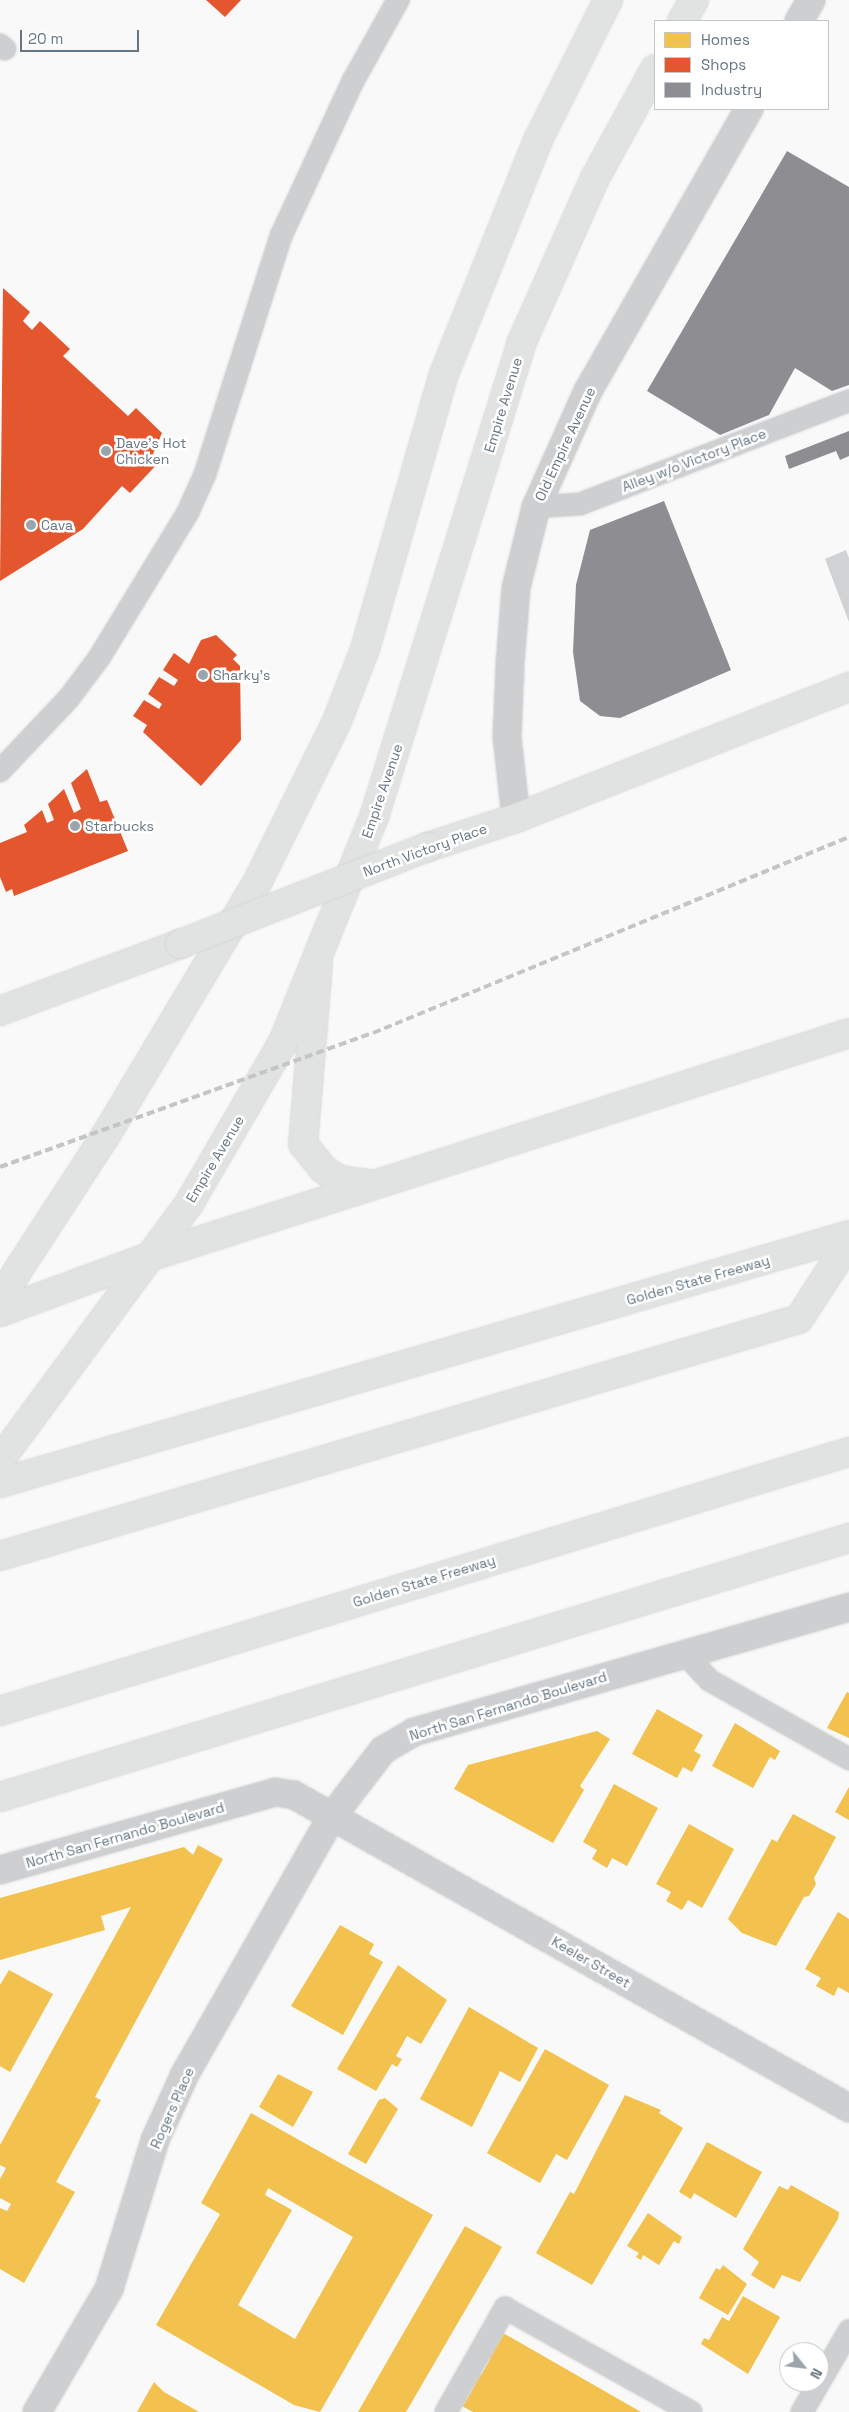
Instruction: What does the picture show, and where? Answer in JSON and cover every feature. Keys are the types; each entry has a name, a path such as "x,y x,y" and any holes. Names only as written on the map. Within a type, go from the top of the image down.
{"main road":[{"path":"0,1298 189,998 258,881 317,765 365,649 444,374 539,138 608,0"},
{"path":"683,20 694,0"},
{"name":"Empire Avenue","path":"0,1460 149,1257 222,1151 283,1042 318,963 375,814 422,673 521,344 594,178 654,71"},
{"name":"North Victory Place","path":"0,1012 428,847 516,818 849,687"},
{"path":"318,963 303,1144 324,1170 340,1180 383,1185"},
{"path":"0,1312 149,1257 383,1185 849,1032"},
{"name":"Golden State Freeway","path":"0,1483 849,1235"},
{"path":"0,1556 799,1319 849,1242"},
{"name":"Golden State Freeway","path":"0,1711 849,1452"},
{"path":"0,1796 849,1538"}],"street":[{"path":"800,20 811,0"},
{"name":"Old Empire Avenue","path":"516,818 507,737 510,664 516,588 536,506 588,390 748,110"},
{"name":"North San Fernando Boulevard","path":"0,1870 275,1792 294,1795 333,1815 383,1750 414,1732 684,1653 849,1608"},
{"name":"Keeler Street","path":"333,1815 849,2108"},
{"name":"Rogers Place","path":"37,2412 109,2289 155,2140 185,2074 333,1815"}],"lane":[{"path":"0,771 47,723 99,658 188,512 205,474 281,236 353,82 398,0"},
{"name":"Alley w/o Victory Place","path":"536,506 580,504 849,400"},
{"path":"684,1653 708,1680 849,1759"},
{"path":"446,2412 506,2308 691,2412"},
{"path":"802,2412 849,2331"}],"building: Homes":[{"path":"847,1692 849,1693 849,1738 827,1728"},
{"path":"657,1709 703,1735 694,1751 701,1755 692,1772 683,1767 677,1778 632,1754"},
{"path":"735,1723 780,1751 775,1760 770,1757 753,1788 712,1766"},
{"path":"597,1731 610,1739 580,1786 584,1790 553,1843 454,1789 468,1765"},
{"path":"614,1784 658,1808 627,1866 612,1858 607,1868 592,1859 597,1850 583,1842"},
{"path":"849,1787 849,1820 835,1812"},
{"path":"793,1814 836,1837 814,1878 816,1884 809,1896 804,1897 776,1946 742,1933 728,1919 772,1839 777,1842"},
{"path":"689,1824 734,1849 702,1908 688,1900 682,1910 666,1901 671,1892 656,1884"},
{"path":"198,1845 223,1859 95,2097 101,2100 56,2182 75,2192 24,2283 0,2269 0,2208 7,2211 11,2204 0,2198 0,2179 6,2168 0,2165 0,2145 131,1907 101,1916 105,1930 0,1960 0,1898 184,1847 193,1855"},
{"path":"838,1912 849,1919 849,1993 838,1987 834,1996 816,1986 821,1978 805,1969"},
{"path":"340,1925 374,1944 369,1954 383,1962 343,2035 291,2006"},
{"path":"398,1965 447,2000 421,2044 407,2036 396,2056 402,2059 397,2067 392,2064 376,2091 337,2069"},
{"path":"9,1970 53,1994 10,2072 0,2066 0,1985"},
{"path":"469,2007 538,2048 520,2082 500,2071 472,2127 420,2099"},
{"path":"545,2049 609,2085 567,2160 556,2154 540,2183 487,2153"},
{"path":"278,2074 313,2092 293,2127 259,2107"},
{"path":"625,2095 661,2110 659,2113 683,2128 592,2285 536,2253 570,2192 574,2194"},
{"path":"385,2098 398,2109 366,2164 348,2154 379,2100"},
{"path":"251,2113 433,2215 320,2412 294,2405 156,2325 220,2214 201,2203","holes":["268,2188 353,2237 295,2339 238,2305 292,2210 265,2195"]},
{"path":"707,2142 762,2172 736,2218 694,2193 691,2199 679,2192"},
{"path":"791,2185 839,2212 838,2219 800,2282 782,2275 774,2289 751,2275 759,2262 743,2249 779,2186 788,2190"},
{"path":"648,2213 682,2237 679,2244 674,2241 659,2265 643,2255 641,2260 636,2257 639,2253 627,2246"},
{"path":"465,2226 502,2247 406,2412 358,2412"},
{"path":"723,2265 747,2284 728,2315 699,2298 716,2268 720,2270"},
{"path":"743,2296 780,2317 748,2374 701,2344 704,2338 709,2340 722,2317 729,2321"},
{"path":"503,2333 641,2412 473,2412 460,2405 464,2397 467,2399 473,2388 469,2386 477,2373 481,2375 490,2359 486,2356"},
{"path":"154,2382 164,2392 199,2412 137,2412"}],"building: Shops":[{"path":"206,0 241,0 225,17"},
{"path":"3,288 30,312 23,321 32,330 40,321 70,349 63,356 128,416 136,408 162,433 153,454 160,461 130,493 122,486 83,529 0,581"},
{"path":"216,635 237,655 233,659 240,666 241,740 201,786 143,732 147,725 133,716 144,700 159,709 162,704 148,694 159,677 174,686 178,680 163,670 174,653 189,664 201,640"},
{"path":"87,769 100,802 107,800 128,851 14,896 12,889 6,892 0,877 0,843 27,832 24,825 42,810 47,823 54,820 48,804 64,789 74,813 81,809 71,783"}],"building: Industry":[{"path":"787,151 849,187 849,385 832,391 795,368 769,415 720,435 647,391"},
{"path":"849,431 849,456 840,460 836,451 789,469 785,456"},
{"path":"664,501 731,670 620,718 600,716 580,701 573,652 576,585 590,530"}],"building: Other":[{"path":"846,550 849,558 849,622 825,559"}],"railway":[{"path":"0,1167 373,1033 849,837"}],"place":[{"name":"Dave's Hot Chicken","path":"106,451"},
{"name":"Cava","path":"31,525"},
{"name":"Sharky's","path":"203,675"},
{"name":"Starbucks","path":"75,826"}]}
